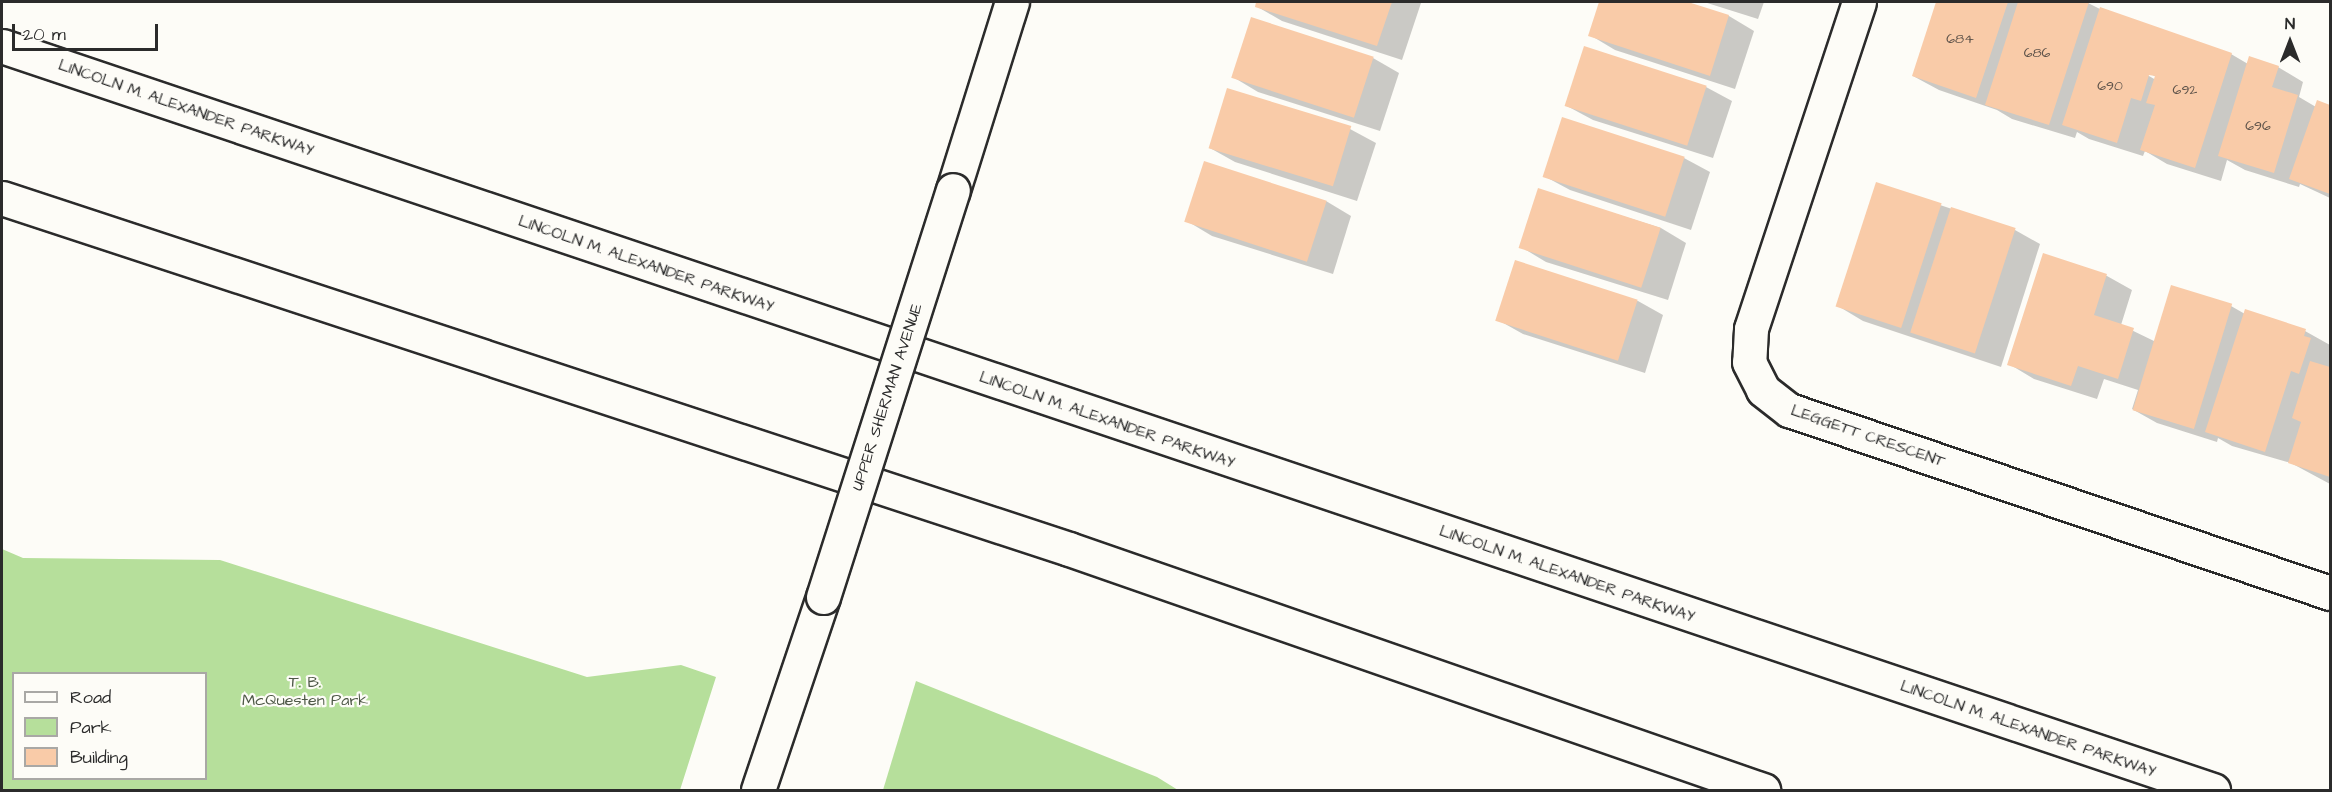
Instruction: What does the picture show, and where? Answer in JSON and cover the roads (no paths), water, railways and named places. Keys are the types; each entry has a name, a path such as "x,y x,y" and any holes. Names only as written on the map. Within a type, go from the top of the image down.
{"main road":[{"name":"UPPER SHERMAN AVENUE","path":"758,790 823,597 1012,2"},
{"name":"LEGGETT CRESCENT","path":"1859,2 1751,329 1749,362 1763,390 1789,410 2331,593"},
{"name":"LINCOLN M. ALEXANDER PARKWAY","path":"2,46 2213,790"},
{"path":"2,198 1069,549 1763,790"}],"park label":[{"name":"T. B. McQuesten Park","path":"305,691"}]}
